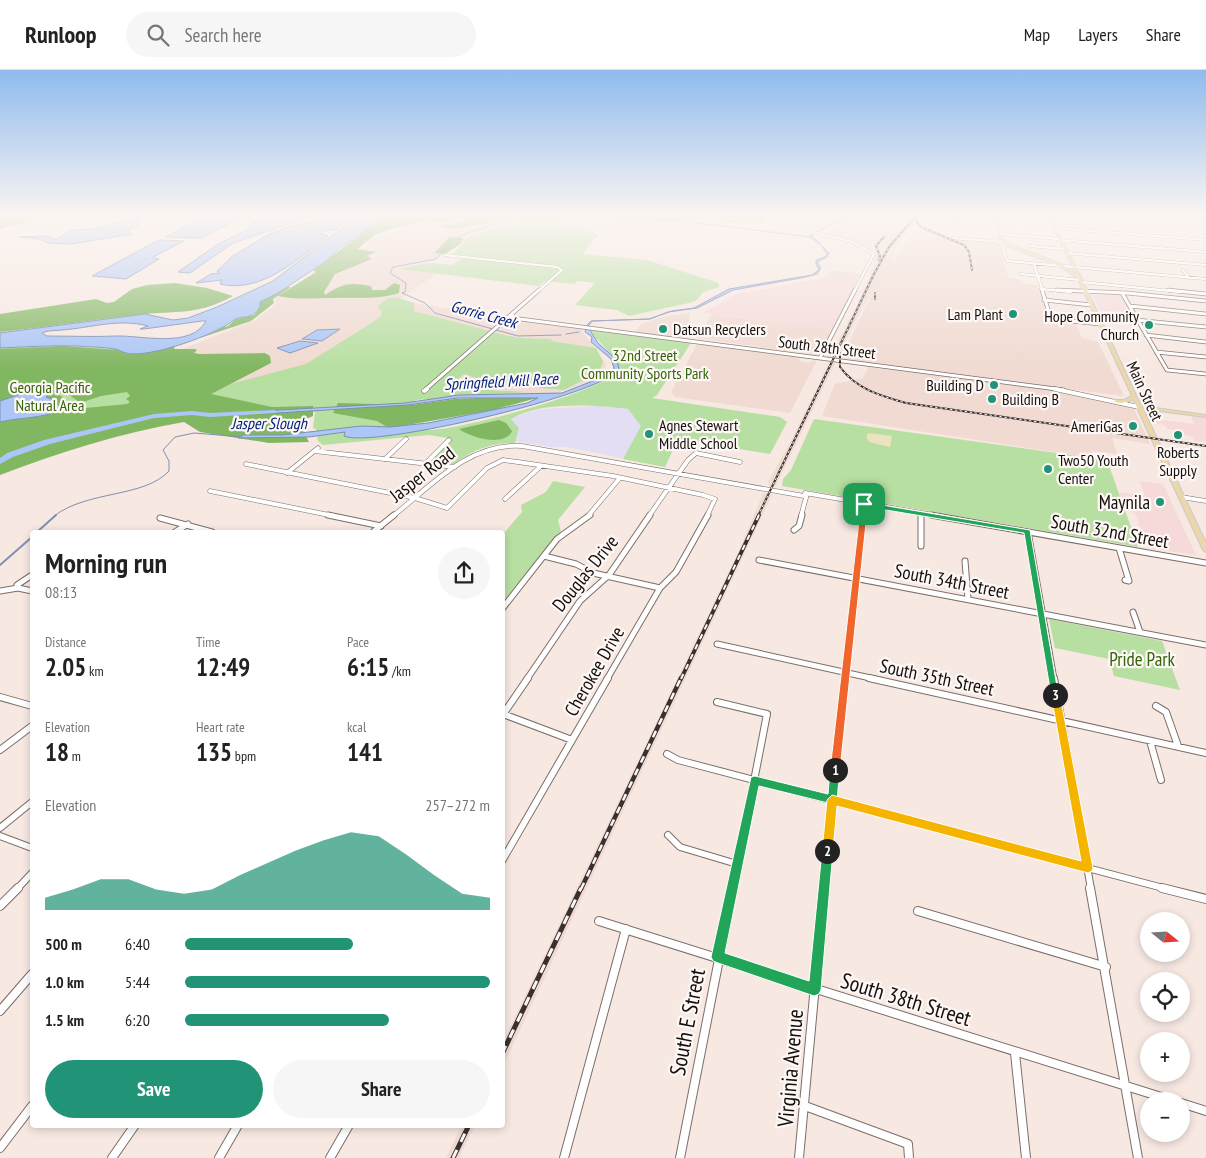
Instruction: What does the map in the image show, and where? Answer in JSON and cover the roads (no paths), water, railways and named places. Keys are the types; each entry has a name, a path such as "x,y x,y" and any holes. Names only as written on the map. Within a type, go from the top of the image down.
{"main road":[{"path":"1062,266 1080,280"},
{"name":"Main Street","path":"1073,267 1206,550"},
{"path":"1116,401 1125,401 1134,397"},
{"path":"1139,407 1206,416"}],"street":[{"path":"424,391 512,316 513,312 562,269 535,266"},
{"path":"820,358 868,266"},
{"path":"1034,266 1051,319 1100,324"},
{"path":"1059,266 1206,279"},
{"path":"1183,270 1189,278"},
{"path":"1020,274 1206,294"},
{"path":"1041,289 1086,293 1122,293 1206,301"},
{"path":"1122,293 1167,370 1206,374"},
{"path":"1044,300 1091,305"},
{"path":"1130,306 1206,314"},
{"name":"South 28th Street","path":"512,316 581,328 1073,391 1139,407"},
{"path":"1096,316 1206,327"},
{"path":"1146,335 1206,342"},
{"path":"1156,352 1206,357"},
{"path":"385,460 406,439"},
{"path":"427,462 449,440"},
{"name":"South 32nd Street","path":"494,447 522,446 804,496 806,494 1206,563"},
{"name":"Jasper Road","path":"376,530 455,467 475,453 494,447"},
{"path":"287,473 318,448"},
{"path":"314,451 357,454 385,460 427,462 455,467"},
{"name":"Douglas Drive","path":"505,712 580,602 609,576 677,472 696,452 734,459 740,462"},
{"path":"246,464 415,498 447,508 463,495 467,486 492,464 504,460 667,488"},
{"path":"505,499 541,466"},
{"path":"505,605 557,539 591,514 619,479"},
{"name":"Cherokee Drive","path":"505,856 660,588 676,572 715,503 715,499 707,495 667,488"},
{"path":"210,491 381,526"},
{"path":"794,530 799,526 806,494"},
{"path":"1180,497 1206,501"},
{"name":"Virginia Avenue","path":"799,1158 832,800 858,578 864,504"},
{"path":"921,514 921,546"},
{"path":"160,518 210,530"},
{"path":"178,530 189,524"},
{"path":"1028,532 1060,720 1106,967 1138,1158"},
{"path":"1118,548 1130,581 1125,580"},
{"path":"544,556 576,564 593,573 660,588"},
{"name":"South 34th Street","path":"759,560 1206,645"},
{"path":"965,561 968,599"},
{"path":"18,588 17,585 30,576"},
{"path":"0,591 18,588 30,591"},
{"path":"1133,612 1140,632"},
{"name":"South 35th Street","path":"717,644 1206,753"},
{"path":"0,697 30,705"},
{"name":"South E Street","path":"680,1158 767,714 717,702"},
{"path":"1156,706 1166,712 1178,746"},
{"path":"505,716 572,740"},
{"path":"0,750 30,728"},
{"path":"1150,741 1161,780"},
{"path":"666,754 678,760 1206,899"},
{"path":"0,828 30,804"},
{"path":"668,835 680,846 737,864"},
{"path":"0,836 30,847"},
{"path":"0,906 30,875"},
{"path":"918,911 1106,967"},
{"name":"South 38th Street","path":"599,920 718,957 814,990 1145,1092"},
{"path":"564,1158 626,929"},
{"path":"0,1011 30,976"},
{"path":"1016,1053 1026,1158"},
{"path":"805,1106 908,1144 909,1158"},
{"path":"1190,1107 1206,1112"},
{"path":"0,1148 30,1109"},
{"path":"112,1158 133,1128"},
{"path":"219,1158 236,1128"},
{"path":"330,1158 347,1128"}],"water":[{"path":"111,266 148,266 126,279 92,276"},
{"path":"187,266 200,266 190,273 178,272"},
{"path":"288,266 264,279 250,284 235,286 220,284 222,280 196,283 211,274 220,273 217,271 221,267"},
{"path":"293,266 319,266 278,293 260,302 260,307 253,315 237,318 213,332 166,349 137,354 110,348 77,346 0,348 0,333 145,314 173,320 188,318 273,281","holes":["206,321 199,330 178,338 165,339 126,336 47,336 42,333 115,323 148,326 140,329 144,329"]},
{"path":"817,266 821,268 817,274 801,278 733,290 697,308 670,312 694,308 729,289 812,275 819,270"},
{"path":"658,316 650,319 592,321 588,327 598,343 617,360 619,369 605,380 533,405 487,417 397,435 363,438 344,436 345,432 309,437 238,438 242,435 283,435 361,426 390,427 428,423 527,403 538,398 458,398 408,405 261,414 261,411 405,403 459,395 562,393 608,375 614,368 611,359 591,342 592,337 585,332 587,325 591,321 649,319"},
{"path":"340,329 322,341 302,339 317,330"},
{"path":"300,341 318,343 290,353 277,348"},
{"path":"32,393 49,394 46,397 62,408 61,410 46,415 0,422 0,401"}],"waterway":[{"name":"Gorrie Creek","path":"400,266 393,267 390,273 406,283 405,292 402,293 425,303 435,313 518,336 561,335"},
{"path":"566,334 579,332"},
{"name":"Springfield Mill Race","path":"0,462 10,455 47,442 154,416 192,413 210,415 274,412"},
{"name":"Jasper Slough","path":"54,516 83,502 145,486 158,480 169,471 169,461 163,450 175,437 194,433 243,437"},
{"name":"Jasper Slough","path":"39,530 56,515"},
{"name":"Jasper Slough","path":"0,565 30,539"}],"railway":[{"path":"758,516 879,266"},
{"path":"971,266 972,270"},
{"path":"875,293 875,299"},
{"path":"840,353 840,367 846,375 870,391 906,403 1206,446"},
{"path":"681,679 759,515"},
{"path":"581,889 681,678"},
{"path":"505,1048 581,888"},
{"path":"453,1158 468,1128"}],"place":[{"name":"Lam Plant","path":"1013,314"},
{"name":"Hope Community Church","path":"1149,325"},
{"name":"Datsun Recyclers","path":"663,329"},
{"name":"Building D","path":"994,385"},
{"name":"Building B","path":"992,399"},
{"name":"AmeriGas","path":"1133,426"},
{"name":"Agnes Stewart Middle School","path":"649,434"},
{"name":"Roberts Supply","path":"1178,435"},
{"name":"Two50 Youth Center","path":"1048,469"},
{"name":"Maynila","path":"1160,502"}],"park label":[{"name":"32nd Street Community Sports Park","path":"645,364"},
{"name":"Georgia Pacific Natural Area","path":"50,396"},
{"name":"Pride Park","path":"1142,659"}]}
